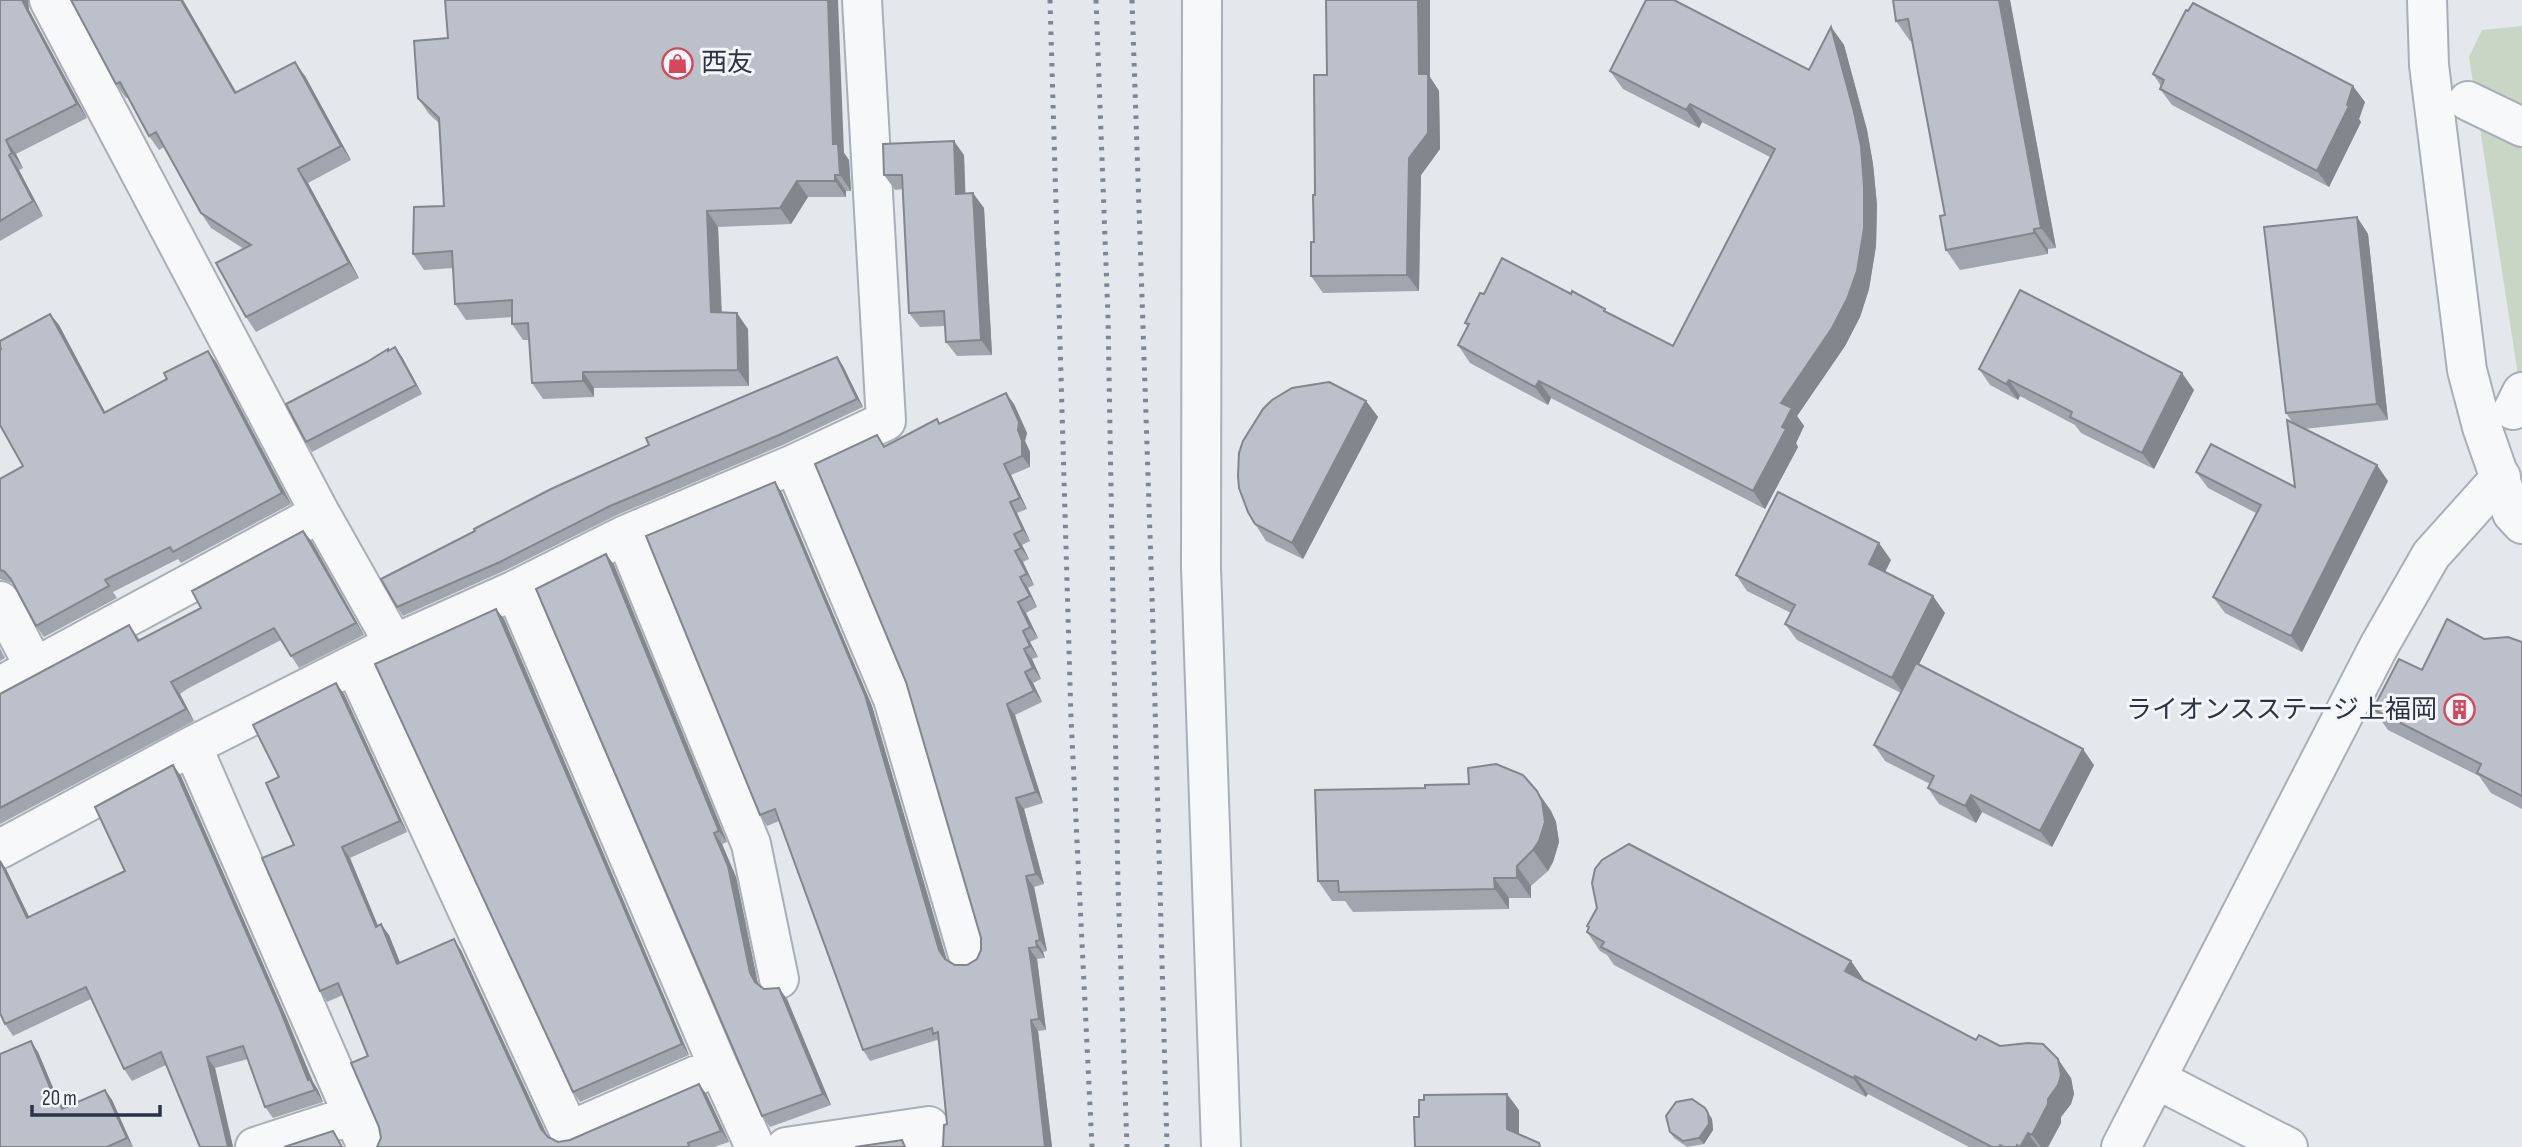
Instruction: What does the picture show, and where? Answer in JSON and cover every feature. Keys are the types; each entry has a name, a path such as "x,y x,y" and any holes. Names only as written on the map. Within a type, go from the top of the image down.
{"street":[{"path":"49,0 320,513 394,644"},
{"path":"0,849 192,746 394,644 515,590 625,535 794,464 886,421 862,0"},
{"path":"1202,0 1201,567 1221,1147"},
{"path":"2427,0 2429,65 2467,370 2482,427 2512,513 2522,524"},
{"path":"2468,101 2522,127"},
{"path":"794,464 893,699 968,954"},
{"path":"2121,1147 2379,646 2431,555 2501,477"},
{"path":"0,686 320,513"},
{"path":"625,535 751,844 779,979"},
{"path":"515,590 755,1147"},
{"path":"0,601 35,668"},
{"path":"354,664 569,1130 718,1066"},
{"path":"192,746 360,1131 255,1147"},
{"path":"2156,1079 2288,1147"},
{"path":"786,1147 929,1126 931,1147"}],"green space":[{"path":"2522,26 2522,401 2469,57 2482,30"}],"building":[{"path":"0,0 22,0 77,104 6,140 12,153 9,155 33,201 0,221"},
{"path":"71,0 181,0 235,93 295,62 341,146 298,169 349,263 246,317 216,263 251,245 201,213 156,132 149,136 120,82 116,84"},
{"path":"445,0 828,0 833,144 838,144 840,175 835,175 835,181 797,181 780,208 707,211 711,312 737,313 738,370 583,372 583,381 532,383 528,323 512,324 512,300 455,304 452,251 413,254 414,207 444,206 439,118 418,98 414,41 448,38"},
{"path":"1326,0 1418,0 1419,74 1428,74 1428,133 1409,158 1407,275 1311,276 1315,195 1314,75 1327,75"},
{"path":"1646,0 1674,0 1809,70 1831,27 1854,112 1861,146 1864,187 1864,228 1857,271 1832,328 1781,403 1792,408 1782,427 1786,429 1753,491 1539,381 1535,387 1458,345 1469,324 1465,323 1480,293 1484,294 1502,258 1571,294 1572,291 1605,309 1604,311 1673,346 1775,149 1690,104 1686,110 1610,71"},
{"path":"1893,0 1999,0 2041,228 2034,229 2034,233 1946,250 1940,216 1945,215 1908,19 1896,21"},
{"path":"2193,3 2353,86 2347,105 2349,106 2317,171 2160,89 2164,80 2153,74 2186,10 2188,11"},
{"path":"954,141 956,194 973,193 981,340 946,342 944,311 909,313 902,175 884,175 883,144"},
{"path":"2357,217 2377,404 2286,413 2264,227"},
{"path":"2020,290 2182,373 2142,453 2070,417 2072,412 2009,380 2006,384 1979,369"},
{"path":"50,314 104,413 167,379 164,373 208,351 282,493 173,552 170,547 105,580 109,586 36,626 11,579 0,570 0,479 23,466 0,425 0,341"},
{"path":"395,347 416,385 306,442 286,404"},
{"path":"837,357 857,399 610,506 500,562 397,607 381,579 551,489 649,445 646,438"},
{"path":"1329,382 1366,401 1292,543 1255,524 1239,488 1239,453 1243,441 1263,409 1272,400 1292,388"},
{"path":"1006,393 1019,422 1018,430 1022,441 1022,456 1004,464 1020,498 1010,502 1023,530 1014,534 1021,548 1015,551 1027,574 1020,577 1030,596 1018,602 1030,627 1023,631 1030,646 1024,649 1033,668 1025,672 1034,691 1007,704 1036,792 1016,798 1036,874 1026,876 1040,940 1036,941 1037,947 1029,948 1039,1019 1031,1020 1045,1147 942,1147 944,1125 947,1124 938,1032 933,1034 932,1028 863,1050 775,809 760,815 646,536 775,482 865,695 939,950 945,959 955,965 967,965 977,959 981,950 981,938 906,682 815,464 877,435 884,447 937,419 939,424"},
{"path":"2287,420 2377,465 2291,636 2213,597 2261,505 2196,472 2211,444 2295,487"},
{"path":"1778,492 1879,543 1869,564 1933,596 1892,678 1785,624 1795,605 1736,575"},
{"path":"303,531 356,623 291,656 274,628 171,682 186,709 0,808 0,694 129,625 138,641 201,608 192,591"},
{"path":"606,554 719,831 714,833 728,866 750,973 755,982 764,989 779,988 823,1094 762,1116 536,589"},
{"path":"496,609 682,1044 573,1092 375,664"},
{"name":"ライオンスステージ上福岡","path":"2447,619 2484,639 2508,637 2522,642 2522,796 2477,773 2481,764 2373,709 2399,659 2422,670"},
{"path":"1916,663 2083,749 2040,831 1971,795 1965,806 1928,788 1934,776 1874,745"},
{"path":"336,683 400,821 342,847 376,927 381,924 397,964 454,939 541,1129 548,1137 558,1142 570,1140 699,1084 721,1131 688,1143 689,1147 377,1147 381,1138 379,1127 351,1063 368,1056 338,983 320,991 262,858 294,845 266,783 279,777 253,725"},
{"path":"1496,764 1523,775 1542,801 1545,822 1539,841 1517,866 1517,878 1494,878 1495,889 1339,892 1338,881 1318,881 1315,790 1425,788 1425,785 1469,784 1468,768"},
{"path":"173,765 279,1007 308,1080 310,1079 315,1090 265,1107 243,1046 207,1057 228,1147 200,1147 161,1052 124,1069 86,987 5,1024 0,1013 0,861 27,918 125,871 95,807"},
{"path":"1629,844 1851,961 1845,971 1976,1040 1979,1035 2000,1046 2043,1044 2058,1059 2061,1075 2032,1135 2028,1133 2020,1147 1992,1147 1601,947 1604,942 1587,932 1587,926 1597,908 1592,883 1595,869 1602,860"},
{"path":"31,1041 56,1102 59,1101 62,1109 105,1090 127,1138 107,1147 0,1147 0,1054"},
{"path":"1507,1094 1507,1129 1539,1143 1540,1147 1415,1147 1414,1117 1419,1117 1419,1100 1424,1100 1424,1095"},
{"path":"1692,1099 1705,1108 1709,1124 1699,1138 1683,1141 1670,1132 1666,1116 1676,1102"},
{"path":"333,1131 342,1147 284,1147"},
{"path":"902,1140 905,1147 855,1147"}],"railway":[{"path":"1050,0 1071,718 1092,1147"},
{"path":"1096,0 1108,317 1118,884 1127,1147"},
{"path":"1132,0 1167,1147"}],"place":[{"name":"西友","path":"678,63"},
{"name":"ライオンスステージ上福岡","path":"2460,710"}]}
